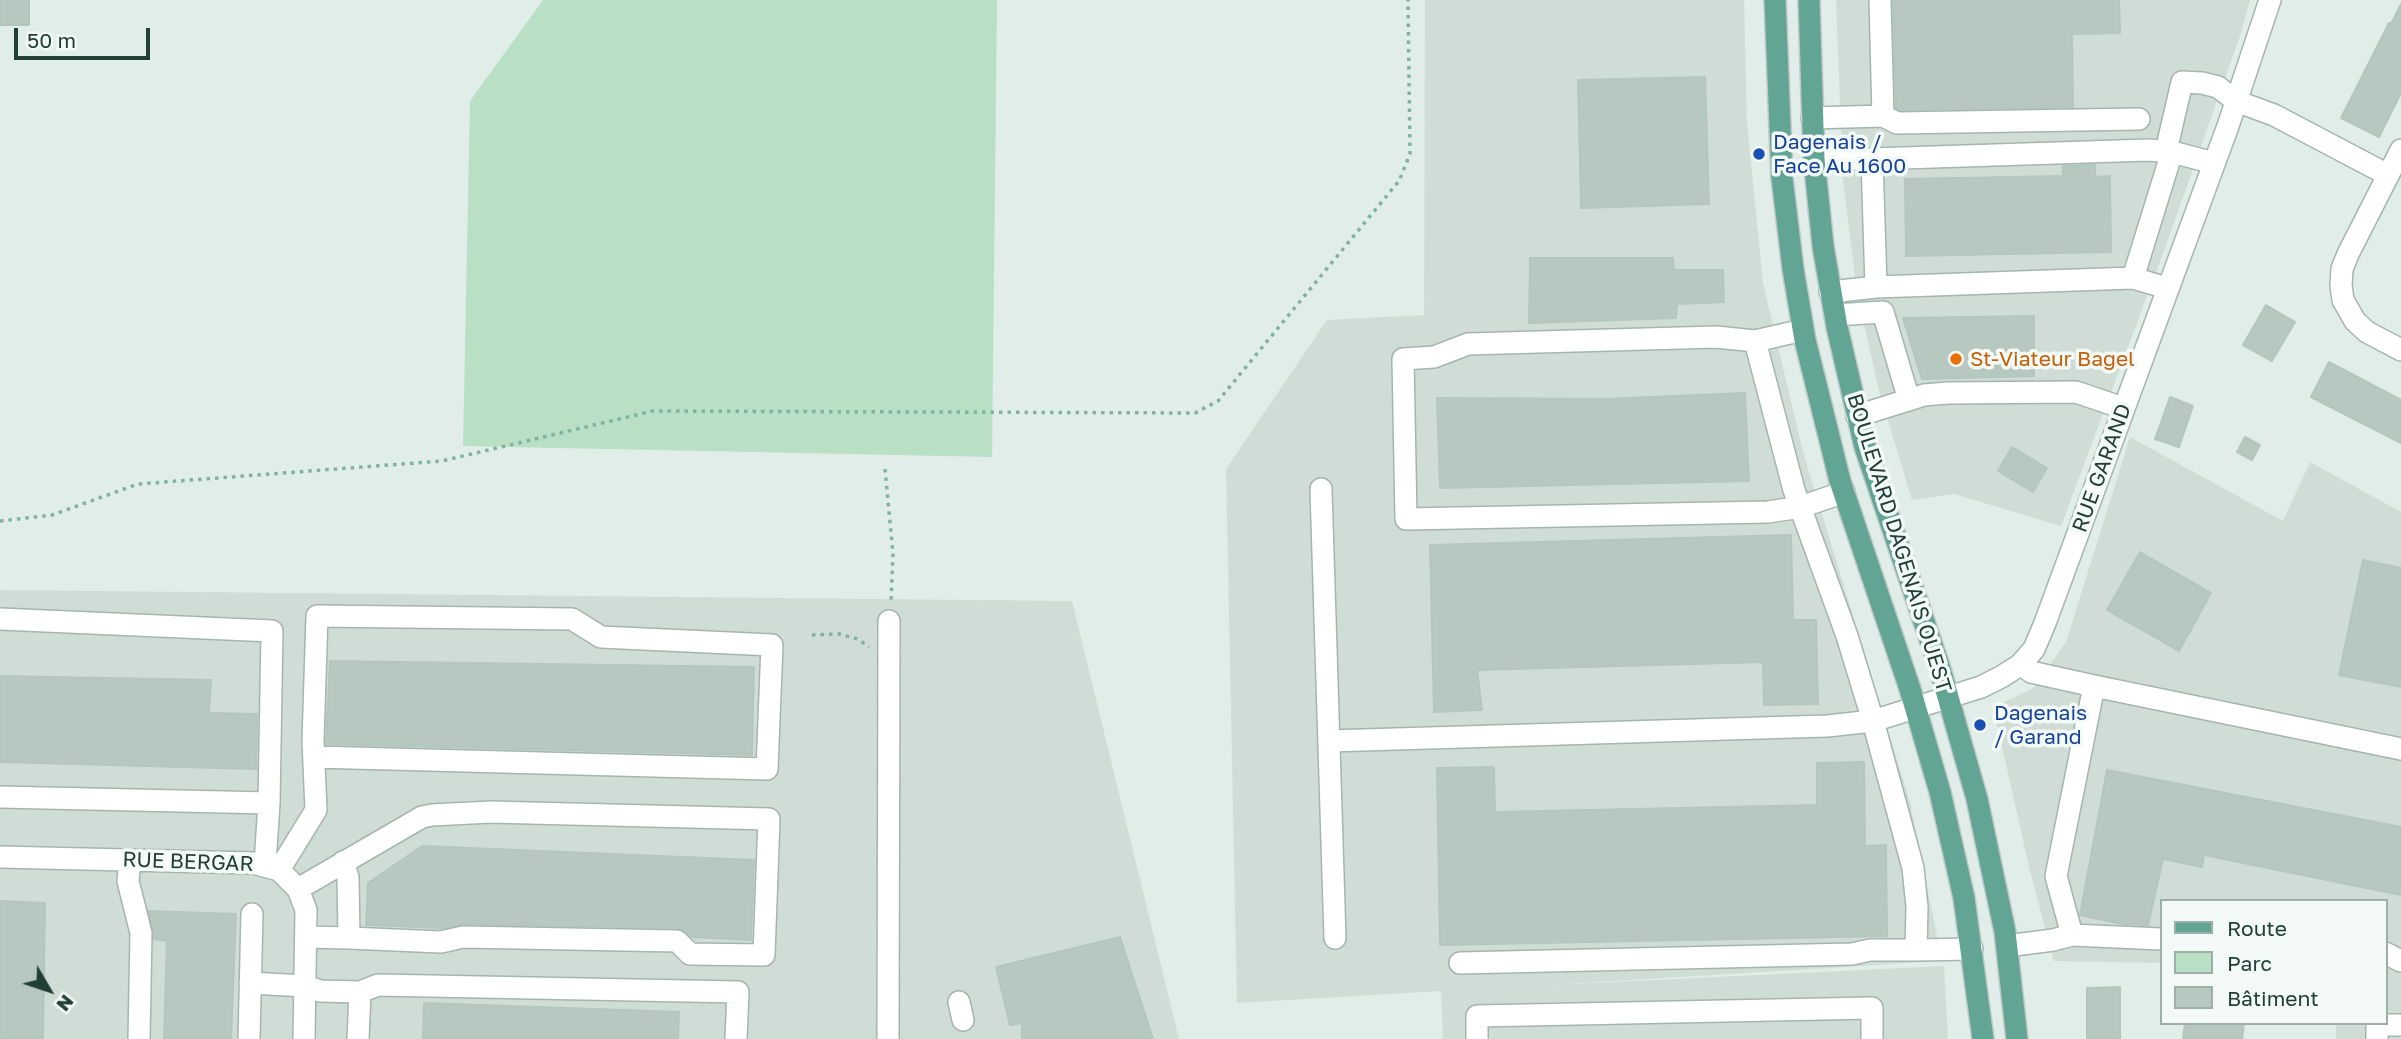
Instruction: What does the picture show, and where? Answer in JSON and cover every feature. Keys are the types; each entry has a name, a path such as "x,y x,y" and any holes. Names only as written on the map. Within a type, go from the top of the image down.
{"main road":[{"name":"BOULEVARD DAGENAIS OUEST","path":"1775,0 1782,178 1803,330 1821,412 1844,492 1915,706 1948,822 1972,948 1983,1039"},
{"name":"BOULEVARD DAGENAIS OUEST","path":"1809,0 1814,159 1830,292 1857,416 1948,697 1983,822 2007,946 2017,1039"}],"street":[{"path":"1880,0 1883,116"},
{"name":"RUE GARAND","path":"1329,741 1827,726 1874,721 1991,682 2021,664 2030,655 2040,635 2214,163 2270,0"},
{"path":"2133,278 2169,151 2182,82 2218,87 2236,101 2274,115 2388,175"},
{"path":"1812,118 1883,116 1897,123 2139,119"},
{"path":"2401,150 2347,254 2341,285 2343,300 2355,321 2401,350"},
{"path":"1814,159 2169,151 2214,163"},
{"path":"1871,159 1876,287"},
{"path":"1830,292 1876,287 2133,278 2167,288"},
{"path":"1835,315 1883,312 1909,400"},
{"path":"1803,330 1755,341 1716,337 1468,344 1434,357 1403,359 1406,519 1768,512 1801,507 1844,492"},
{"path":"1755,341 1794,490 1874,721 1915,880 1916,950"},
{"path":"1857,416 1924,395 1948,393 2076,392 2123,408"},
{"path":"1321,489 1335,938"},
{"path":"272,867 316,810 314,757 317,616 572,619 601,637 772,645 767,769 314,757"},
{"path":"0,619 272,631 269,803 272,867"},
{"path":"888,1039 889,621"},
{"path":"2021,664 2031,672 2401,749"},
{"path":"2072,935 2056,876 2094,686"},
{"path":"0,797 269,803"},
{"path":"303,1039 306,910 298,889 422,817 444,813 769,819 764,955 690,954 677,941 463,937 441,942 306,937"},
{"name":"RUE BERGAR","path":"0,857 272,867 298,889"},
{"path":"130,860 128,881 141,933 139,1039"},
{"path":"343,862 348,877 349,938"},
{"path":"249,1039 252,914"},
{"path":"2007,946 2072,935 2160,939"},
{"path":"1461,963 1852,954 1870,950 1972,948"},
{"path":"250,983 305,986 320,992 360,992 378,985 738,992 736,1039"},
{"path":"358,1039 360,992"},
{"path":"1477,1039 1477,1016 1872,1008 1872,1039"},
{"path":"2377,1039 2377,1025 2401,1025"}],"path":[{"path":"0,521 52,515 138,484 442,461 653,411 1195,414 1218,401 1399,181 1410,154 1408,0"},
{"path":"885,468 892,554 889,621"},
{"path":"812,635 839,634 858,639 890,661"}],"shaded area":[{"path":"1425,0 1744,0 1747,123 1763,283 1803,452 1910,802 1942,961 1550,985 1944,966 1948,1039 1443,1039 1441,991 1237,1003 1226,469 1327,320 1424,315"},
{"path":"1836,0 2250,0 2240,36 2165,248 2061,526 1954,494 1912,500 1879,391 1857,292 1843,180"},
{"path":"2130,437 2283,521 2310,462 2401,512 2401,1039 2336,1039 2336,1025 2387,1025 2387,899 2160,899 2160,963 2054,961 2030,871 1993,707 2034,688 2066,642"},
{"path":"0,590 1072,601 1179,1039 0,1039"}],"green space":[{"path":"543,0 997,0 992,457 463,446 470,101"}],"building":[{"path":"0,0 29,0 29,25 0,25"},
{"path":"1893,0 2119,0 2120,33 2072,34 2073,107 1900,110 1896,108"},
{"path":"2401,4 2401,93 2379,137 2341,118"},
{"path":"1705,77 1709,204 1581,208 1578,80"},
{"path":"2095,165 2095,177 2110,176 2111,252 1906,256 1905,179 2063,176 2063,166"},
{"path":"1530,258 1673,258 1674,270 1723,270 1724,302 1677,304 1676,318 1529,323"},
{"path":"2266,305 2295,322 2272,361 2243,345"},
{"path":"2034,316 2034,376 1922,379 1903,318"},
{"path":"2329,362 2401,400 2401,443 2311,397"},
{"path":"1745,393 1749,481 1440,488 1437,398 1605,399"},
{"path":"2170,397 2193,406 2179,447 2155,439"},
{"path":"2245,437 2260,445 2252,460 2237,452"},
{"path":"2012,447 2047,468 2033,492 1998,471"},
{"path":"1791,535 1793,620 1816,620 1818,704 1764,705 1763,662 1477,670 1482,710 1434,712 1430,545"},
{"path":"2140,552 2211,593 2179,651 2107,610"},
{"path":"2363,560 2401,568 2401,687 2339,675"},
{"path":"330,661 754,667 752,755 326,744"},
{"path":"0,676 211,680 209,713 257,714 256,769 0,762"},
{"path":"1864,762 1865,846 1886,845 1887,936 1440,945 1437,768 1494,767 1495,812 1817,805 1817,763"},
{"path":"2107,770 2401,827 2401,895 2204,855 2202,867 2163,859 2148,925 2122,924 2080,915"},
{"path":"422,846 754,860 751,940 692,937 677,928 463,924 444,928 366,925 368,883"},
{"path":"0,901 45,903 43,1039 0,1039"},
{"path":"149,911 236,914 231,1039 164,1039 167,941 154,939"},
{"path":"1120,937 1153,1039 1022,1039 1022,1023 1010,1025 996,967"},
{"path":"2120,987 2120,1039 2087,1039 2087,988"},
{"path":"424,1003 679,1012 678,1039 423,1039"},
{"path":"2185,1025 2244,1025 2242,1039 2183,1039"}],"place":[{"name":"Dagenais / Face Au 1600","path":"1759,154"},
{"name":"St-Viateur Bagel","path":"1956,359"},
{"name":"Dagenais / Garand","path":"1980,725"}]}
